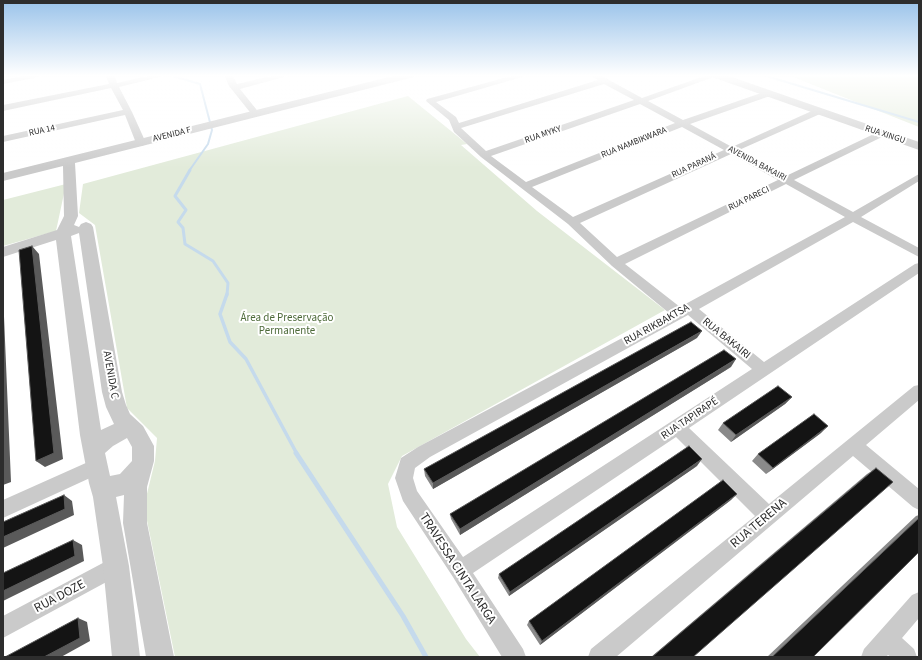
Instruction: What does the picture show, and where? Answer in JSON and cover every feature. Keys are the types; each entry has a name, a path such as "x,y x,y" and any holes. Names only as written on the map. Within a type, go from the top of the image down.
{"street":[{"path":"3,108 14,106"},
{"path":"125,106 141,143"},
{"path":"250,106 256,114"},
{"name":"AVENIDA F","path":"3,177 69,162 288,106"},
{"path":"436,106 453,119 461,134 484,155 572,222"},
{"path":"456,127 524,106"},
{"name":"RUA MYKY","path":"484,155 625,106"},
{"name":"AVENIDA BAKAIRI","path":"652,106 919,254"},
{"name":"RUA NAMBIKWARA","path":"525,186 683,124 734,106"},
{"name":"RUA XINGU","path":"800,106 919,146"},
{"name":"RUA 14","path":"3,140 128,112"},
{"name":"RUA PARANÁ","path":"572,222 817,112"},
{"name":"RUA PARECI","path":"616,263 881,134"},
{"path":"69,162 67,225 97,467 105,497 116,566 126,657"},
{"name":"RUA RIKBAKTSA","path":"404,478 407,464 424,452 684,311 853,217 919,177"},
{"name":"RUA BAKAIRI","path":"572,222 616,263 764,370"},
{"path":"3,252 67,225"},
{"name":"AVENIDA C","path":"67,225 86,227 112,392 116,407 122,420 140,439 143,446 144,454 142,466 136,487 135,523 160,657"},
{"name":"RUA TAPIRAPÉ","path":"460,570 678,428 919,267"},
{"name":"RUA TERENA","path":"599,657 919,391"},
{"path":"131,428 122,430 99,444 97,467 109,488 125,484 133,478 142,466"},
{"path":"678,428 768,516"},
{"path":"853,445 919,501"},
{"path":"3,509 97,467"},
{"name":"TRAVESSA CINTA LARGA","path":"404,478 409,495 460,570 514,657"},
{"name":"RUA DOZE","path":"3,627 116,566"},
{"path":"872,657 919,602"},
{"path":"888,639 906,657"}],"green space":[{"name":"Área de Preservação Permanente","path":"372,106 420,106 467,144 461,145 537,211 665,310 402,456 388,484 397,527 466,639 480,657 175,657 144,506 155,461 157,438 127,408 95,225 79,213 83,184"},
{"path":"866,106 919,106 919,127"},
{"path":"66,184 56,231 3,246 3,200"}],"building":[{"path":"32,246 54,453 36,461 19,250"},
{"path":"691,322 702,331 433,483 424,469"},
{"path":"724,350 736,359 460,529 450,514"},
{"path":"778,386 792,397 736,435 723,423"},
{"path":"814,414 828,426 773,468 758,454"},
{"path":"689,446 702,459 510,592 499,574"},
{"path":"876,468 893,482 693,657 652,657"},
{"path":"723,480 737,494 542,641 529,621"},
{"path":"64,495 65,509 3,537 3,522"},
{"path":"919,518 919,552 813,657 772,657"},
{"path":"73,540 75,556 3,591 3,573"},
{"path":"78,618 80,638 44,657 5,657"}],"waterway":[{"path":"189,171 208,144 212,130 206,106"},
{"path":"865,106 919,122"},
{"path":"190,170 175,196 186,210 178,222 183,228 185,244 213,261 228,283 227,295"},
{"path":"227,294 220,314 230,342 246,359 297,454"},
{"path":"296,453 403,616 426,657"}]}
